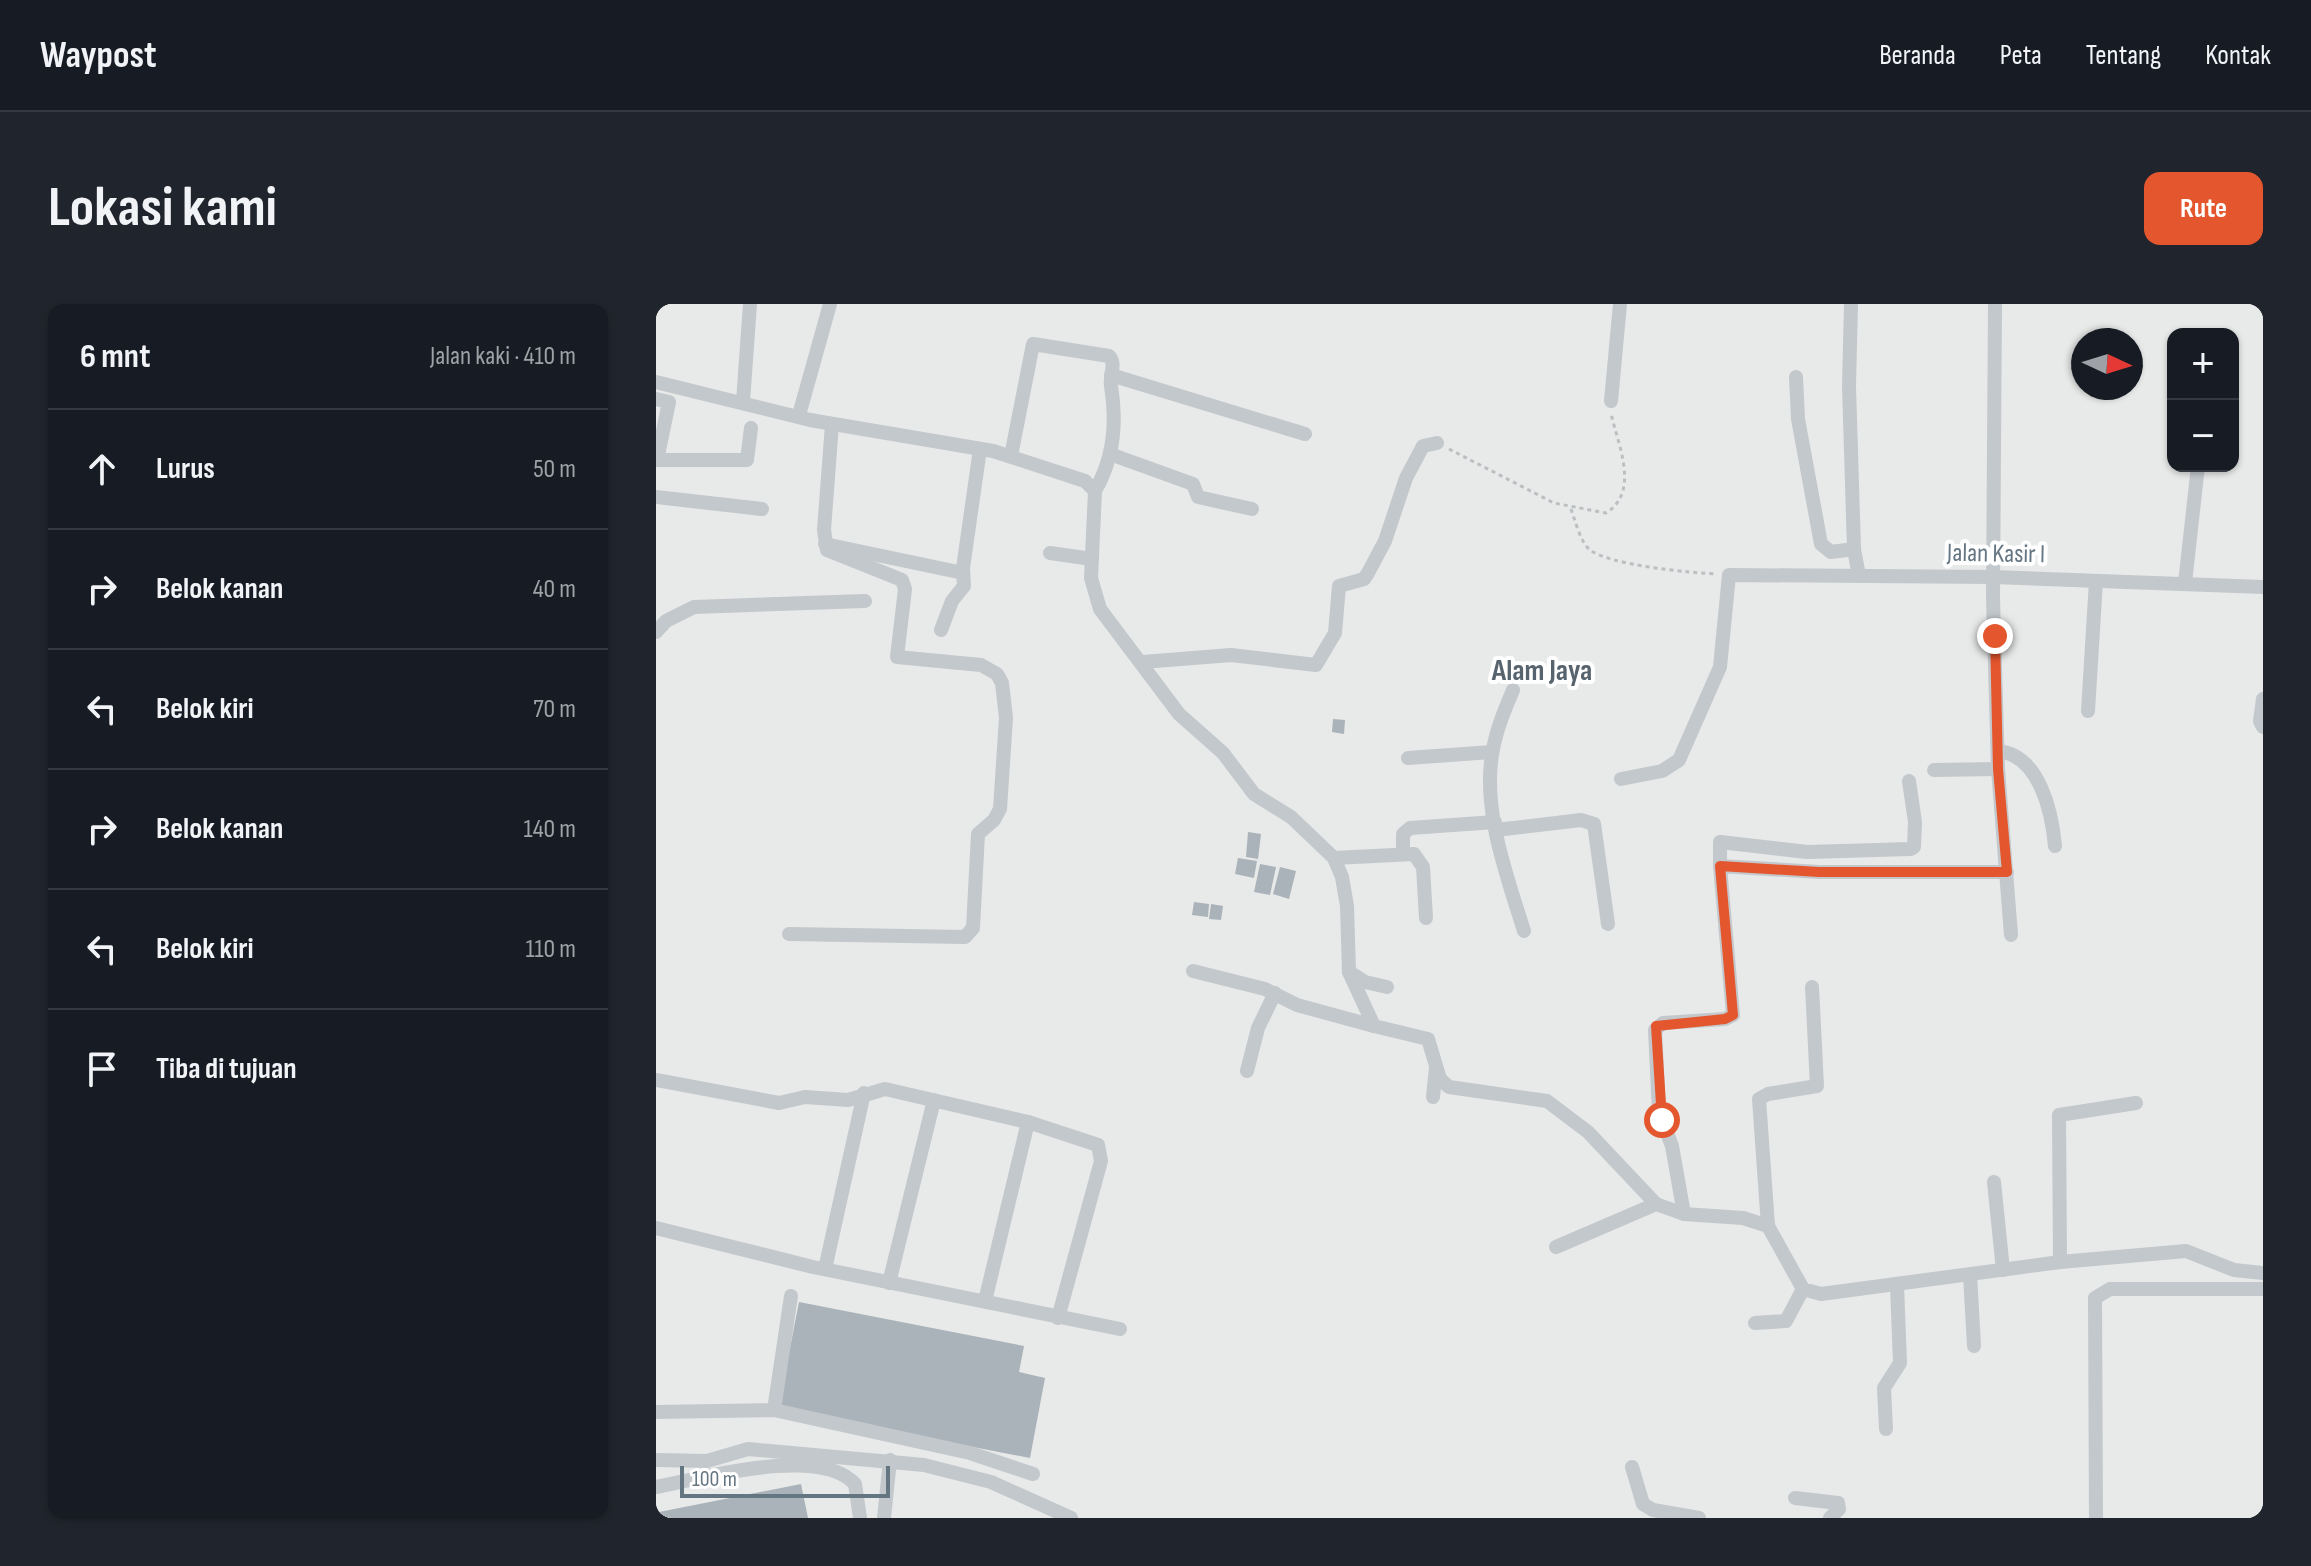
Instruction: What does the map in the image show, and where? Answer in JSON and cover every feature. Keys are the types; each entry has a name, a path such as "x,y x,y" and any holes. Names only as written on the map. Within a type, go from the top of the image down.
{"street":[{"path":"743,402 750,304"},
{"path":"799,415 830,304"},
{"path":"1611,401 1620,304"},
{"path":"1851,304 1849,386 1854,549 1859,576"},
{"path":"1995,304 1994,577 1998,769 2011,935"},
{"path":"1011,456 1033,344 1109,356 1114,364 1111,375 1116,402 1110,454 1095,491 1093,595 1179,714 1223,753 1254,794 1291,817 1334,858 1342,877 1347,906 1349,972 1374,1026"},
{"path":"1111,375 1305,434"},
{"path":"1796,377 1798,419 1821,544 1831,552 1854,549"},
{"path":"656,382 832,424 1011,456 1085,481 1095,491"},
{"path":"656,399 669,402 656,471"},
{"path":"789,934 950,938 970,934 978,834 994,820 1002,793 1006,718 1002,683 997,674 981,665 897,657 905,589 902,580 831,555 825,544 832,424"},
{"path":"657,460 747,460 751,428"},
{"path":"1143,662 1253,657 1316,665 1335,633 1339,586 1364,579 1385,541 1406,478 1423,446 1437,443"},
{"path":"941,630 952,601 963,591 980,449"},
{"path":"1110,454 1193,484 1198,497 1252,509"},
{"path":"2185,583 2197,472"},
{"path":"656,497 762,509"},
{"path":"825,544 963,573"},
{"path":"1050,553 1092,559"},
{"path":"1621,779 1662,771 1679,760 1720,667 1729,575"},
{"name":"Jalan Kasir I","path":"1729,575 1994,577 2263,587"},
{"path":"2088,711 2096,581"},
{"path":"656,632 687,608 865,601"},
{"path":"1513,690 1492,752 1496,826 1524,931"},
{"path":"2263,699 2260,721 2263,727"},
{"path":"1998,751 2007,751 2029,770 2043,789 2053,818 2055,846"},
{"path":"1408,758 1492,752"},
{"path":"1934,770 1998,769"},
{"path":"1684,1214 1672,1146 1659,1112 1655,1030 1663,1023 1725,1019 1733,1015 1720,842 1807,852 1911,849 1914,847 1915,822 1909,781"},
{"path":"1403,853 1403,834 1410,828 1581,820 1594,824 1608,924"},
{"path":"1334,858 1403,853 1420,859 1426,918"},
{"path":"1720,866 1819,872 2007,872"},
{"path":"1193,971 1275,993 1297,1005 1426,1037 1432,1045 1436,1068 1433,1097"},
{"path":"1349,972 1372,985 1387,987"},
{"path":"1812,987 1817,1086 1768,1094 1758,1103 1768,1226 1803,1289 1821,1294 2060,1262 2186,1251 2234,1270 2263,1273"},
{"path":"1247,1071 1258,1028 1275,993"},
{"path":"1436,1068 1443,1082 1453,1088 1529,1096 1560,1107 1619,1162 1656,1204 1684,1214 1743,1218 1768,1226"},
{"path":"656,1080 779,1103 805,1097 848,1100 885,1089 1028,1122 1098,1145 1101,1153 1058,1318"},
{"path":"825,1269 864,1093"},
{"path":"889,1283 934,1100"},
{"path":"2060,1262 2059,1115 2136,1103"},
{"path":"985,1301 1028,1122"},
{"path":"1994,1182 2003,1270"},
{"path":"1556,1247 1656,1204"},
{"path":"656,1228 889,1283 1120,1329"},
{"path":"1970,1275 1974,1346"},
{"path":"1886,1429 1884,1388 1900,1363 1897,1285"},
{"path":"1755,1323 1786,1321 1803,1289"},
{"path":"2096,1518 2095,1298 2110,1289 2263,1289"},
{"path":"774,1410 791,1296"},
{"path":"656,1412 774,1410 970,1453 1033,1474"},
{"path":"656,1460 707,1461 748,1449 890,1460 963,1473 1071,1518"},
{"path":"884,1518 890,1460"},
{"path":"1632,1467 1643,1504 1653,1510 1699,1518"},
{"path":"656,1487 748,1469 832,1469 855,1484 860,1518"},
{"path":"1795,1498 1838,1503 1839,1509 1830,1518"}],"path":[{"path":"1437,443 1571,509 1606,513 1614,508 1623,491 1624,464 1611,401"},
{"path":"1571,509 1588,548 1602,556 1643,565 1729,575"}],"shaded area":[{"path":"656,304 2263,304 2263,1518 656,1518"}],"building":[{"path":"1333,719 1345,720 1344,734 1332,732"},
{"path":"1248,832 1261,834 1258,859 1246,857"},
{"path":"1238,858 1257,861 1254,878 1235,874"},
{"path":"1260,864 1276,867 1270,895 1254,892"},
{"path":"1280,867 1296,871 1289,899 1273,894"},
{"path":"1194,902 1209,904 1208,917 1192,915"},
{"path":"1211,904 1223,906 1221,920 1209,919"},
{"path":"799,1302 1024,1346 1019,1372 1045,1378 1030,1458 778,1409"},
{"path":"801,1484 808,1518 661,1518 659,1512"}],"district":[{"name":"Alam Jaya","path":"1542,671"}],"route":[{"path":"1662,1120 1659,1112 1656,1026 1730,1019 1734,1011 1720,866 1819,872 2007,872 1998,769 1995,636"}]}
